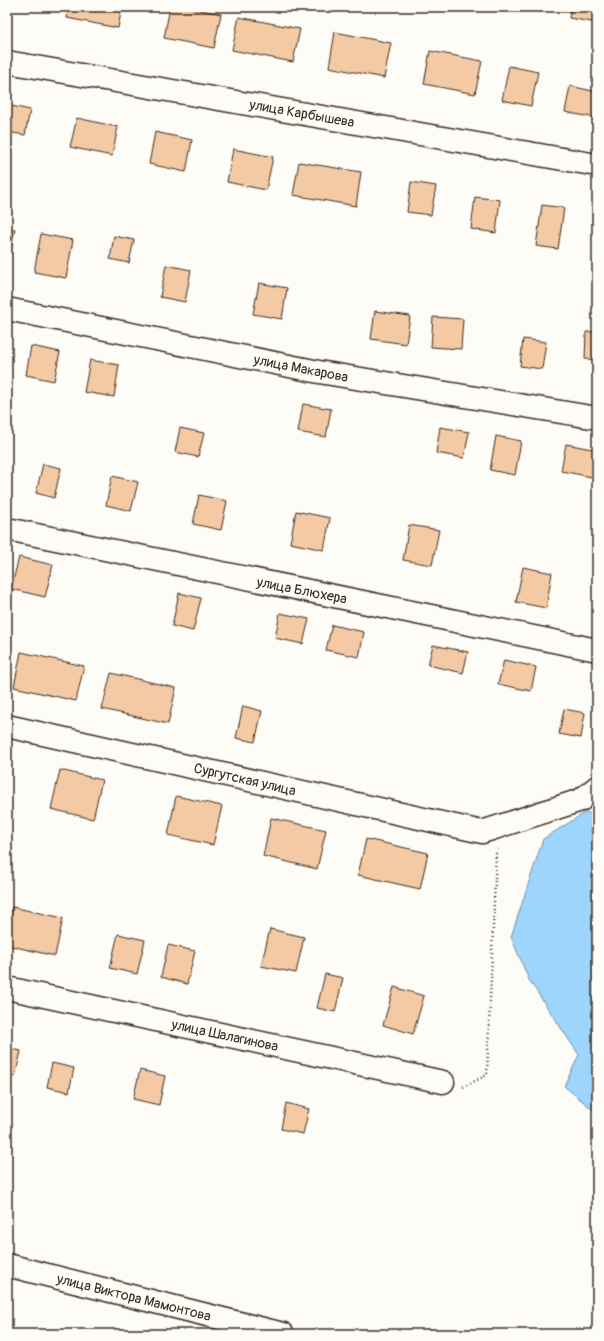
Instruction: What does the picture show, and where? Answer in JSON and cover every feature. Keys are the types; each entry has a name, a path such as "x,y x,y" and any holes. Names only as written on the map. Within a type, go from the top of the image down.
{"street":[{"name":"улица Карбышева","path":"7,62 597,165"},
{"name":"улица Макарова","path":"7,309 319,372 597,418"},
{"name":"улица Блюхера","path":"7,529 597,650"},
{"name":"Сургутская улица","path":"7,726 482,832 514,821"},
{"path":"514,821 581,800 597,787"},
{"name":"улица Шалагинова","path":"7,988 443,1082"},
{"name":"улица Виктора Мамонтова","path":"7,1265 283,1334"}],"path":[{"path":"443,1082 460,1089 487,1075 496,854 514,821"}],"water":[{"path":"586,812 597,816 597,1113 564,1086 579,1055 529,980 511,937 543,839"}],"building":[{"path":"69,7 122,7 118,28 67,18"},
{"path":"170,7 185,7 221,14 214,48 164,38"},
{"path":"571,7 597,7 597,23 569,18"},
{"path":"239,17 300,29 293,62 232,50"},
{"path":"335,32 391,43 384,78 329,67"},
{"path":"430,51 482,61 475,94 424,84"},
{"path":"509,66 538,72 531,106 502,100"},
{"path":"570,86 597,92 596,118 565,112"},
{"path":"7,105 30,110 25,135 7,132"},
{"path":"77,118 118,127 112,156 70,147"},
{"path":"155,132 192,140 186,172 149,164"},
{"path":"233,149 273,157 266,190 227,182"},
{"path":"299,162 361,172 356,206 293,195"},
{"path":"411,182 436,186 431,215 407,212"},
{"path":"475,197 500,200 496,233 471,229"},
{"path":"542,205 564,208 558,249 536,246"},
{"path":"7,228 15,229 7,268"},
{"path":"41,234 73,240 66,278 34,272"},
{"path":"114,236 134,240 129,263 110,259"},
{"path":"166,265 191,270 185,302 160,297"},
{"path":"259,283 287,288 282,319 253,314"},
{"path":"375,311 410,316 406,344 371,339"},
{"path":"433,317 463,319 461,349 431,347"},
{"path":"586,332 597,332 597,360 585,359"},
{"path":"523,339 546,342 542,369 520,366"},
{"path":"31,346 60,352 54,381 26,375"},
{"path":"90,360 119,365 114,397 84,392"},
{"path":"303,404 331,409 326,437 298,432"},
{"path":"440,427 469,432 464,458 436,453"},
{"path":"180,428 204,433 198,457 175,452"},
{"path":"496,436 521,441 515,475 490,470"},
{"path":"566,444 597,450 597,478 561,471"},
{"path":"43,464 61,468 54,498 36,493"},
{"path":"112,476 138,482 131,511 106,505"},
{"path":"199,495 227,501 221,530 193,524"},
{"path":"296,511 330,518 324,550 290,543"},
{"path":"409,525 439,530 432,565 403,560"},
{"path":"19,557 53,565 45,597 11,589"},
{"path":"523,567 552,573 546,608 516,602"},
{"path":"179,593 201,598 193,631 172,626"},
{"path":"280,613 309,619 303,644 275,638"},
{"path":"332,625 364,632 359,657 326,650"},
{"path":"433,645 468,652 463,673 428,665"},
{"path":"21,652 84,666 76,701 14,687"},
{"path":"504,660 536,667 531,691 498,684"},
{"path":"111,673 176,688 168,724 102,709"},
{"path":"243,706 262,711 255,742 236,738"},
{"path":"564,709 585,713 581,738 559,734"},
{"path":"60,770 102,780 93,819 51,809"},
{"path":"176,796 222,806 213,845 168,835"},
{"path":"271,818 326,830 317,869 263,856"},
{"path":"366,839 428,853 420,889 358,875"},
{"path":"12,907 63,918 55,956 7,945 7,931"},
{"path":"270,929 304,937 296,973 261,966"},
{"path":"118,934 145,940 137,974 110,968"},
{"path":"168,945 195,951 187,984 161,977"},
{"path":"325,974 343,978 335,1012 317,1008"},
{"path":"394,987 424,996 413,1034 383,1025"},
{"path":"7,1048 21,1051 15,1077 7,1075"},
{"path":"52,1063 74,1068 69,1092 47,1087"},
{"path":"140,1070 165,1076 159,1105 133,1099"},
{"path":"286,1103 309,1109 303,1134 281,1129"}]}
